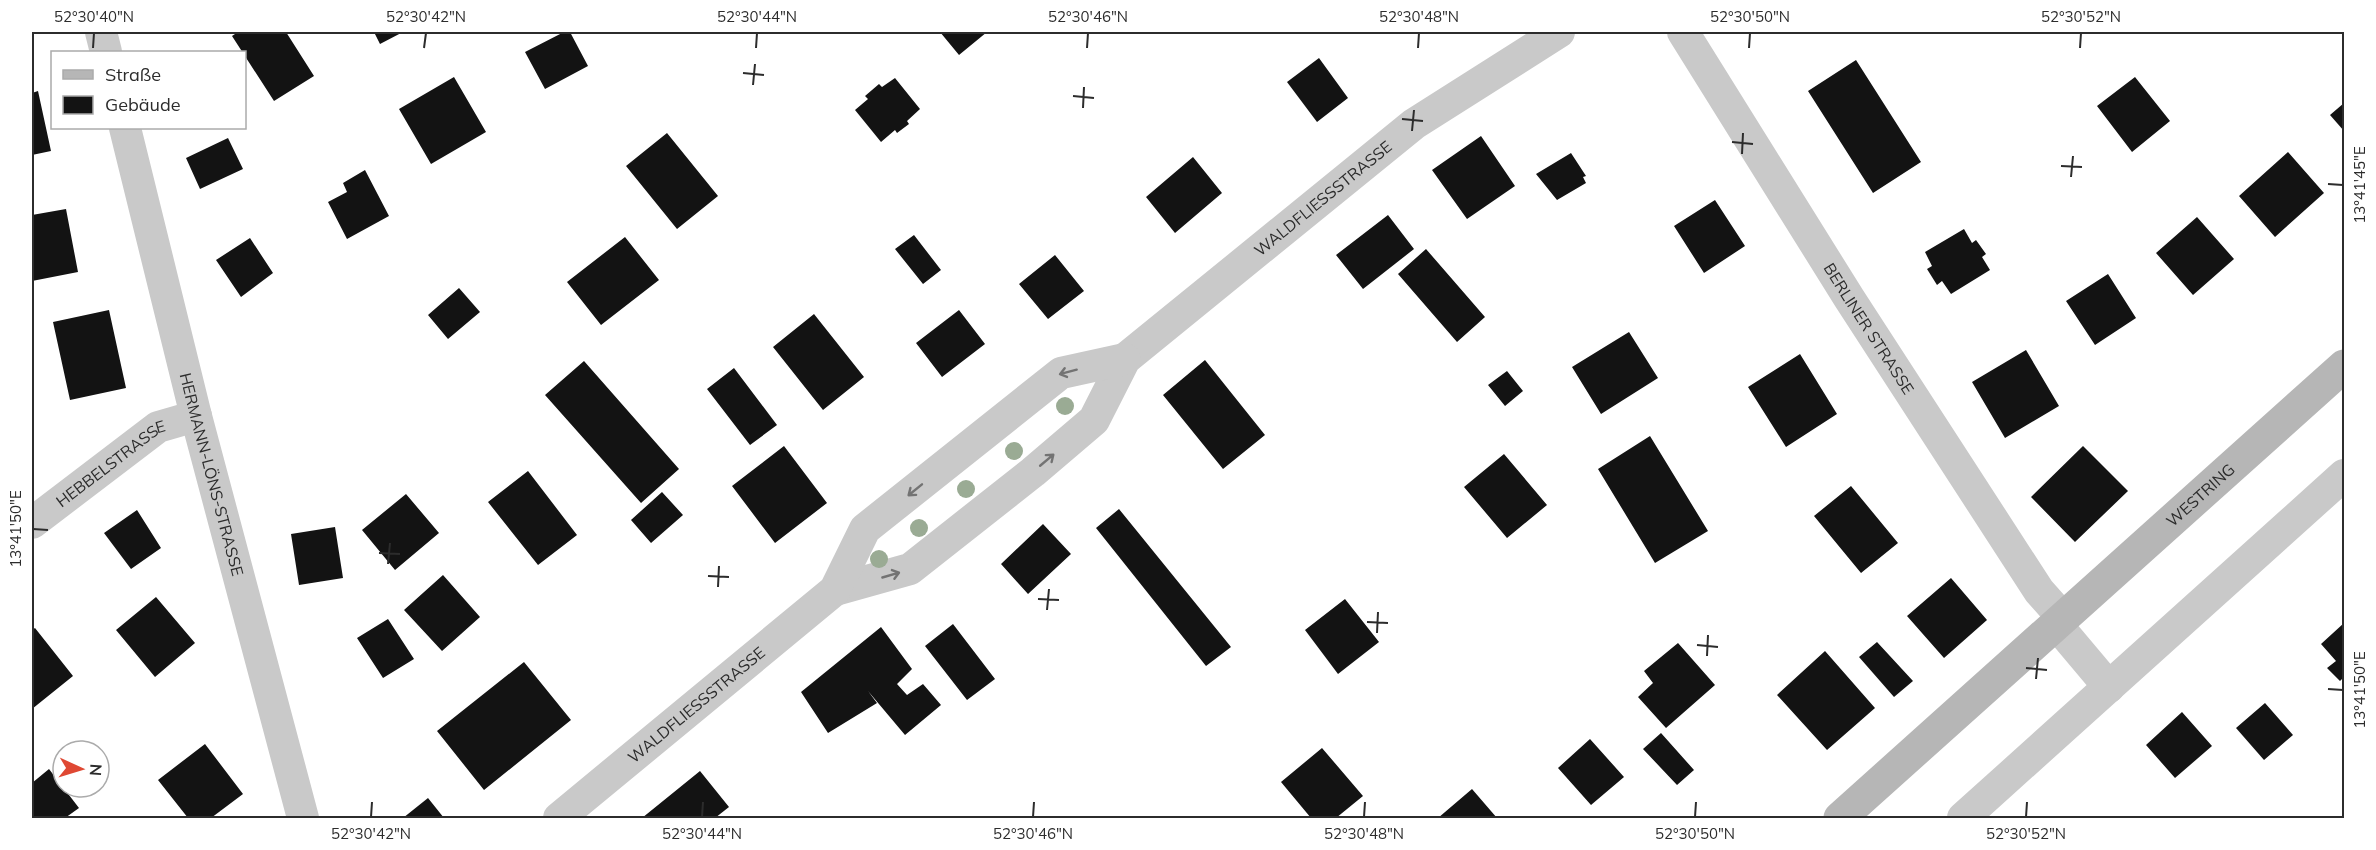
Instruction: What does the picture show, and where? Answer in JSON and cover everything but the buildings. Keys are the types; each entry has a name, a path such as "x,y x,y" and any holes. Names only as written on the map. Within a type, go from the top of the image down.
{"street":[{"path":"101,32 106,51"},
{"name":"WALDFLIESSSTRASSE","path":"835,590 910,569 1033,472 1094,420 1125,359 1414,124 1558,32"},
{"name":"BERLINER STRASSE","path":"1683,32 1856,308 2059,621"},
{"name":"HERMANN-LÖNS-STRASSE","path":"125,129 196,416 303,819"},
{"name":"WALDFLIESSSTRASSE","path":"559,819 835,590 866,529 1061,372 1125,359"},
{"name":"WESTRING","path":"1840,819 2344,366"},
{"name":"HEBBELSTRASSE","path":"32,523 158,427 196,416"},
{"path":"1963,819 2344,475"},
{"path":"2059,621 2109,687"}]}
